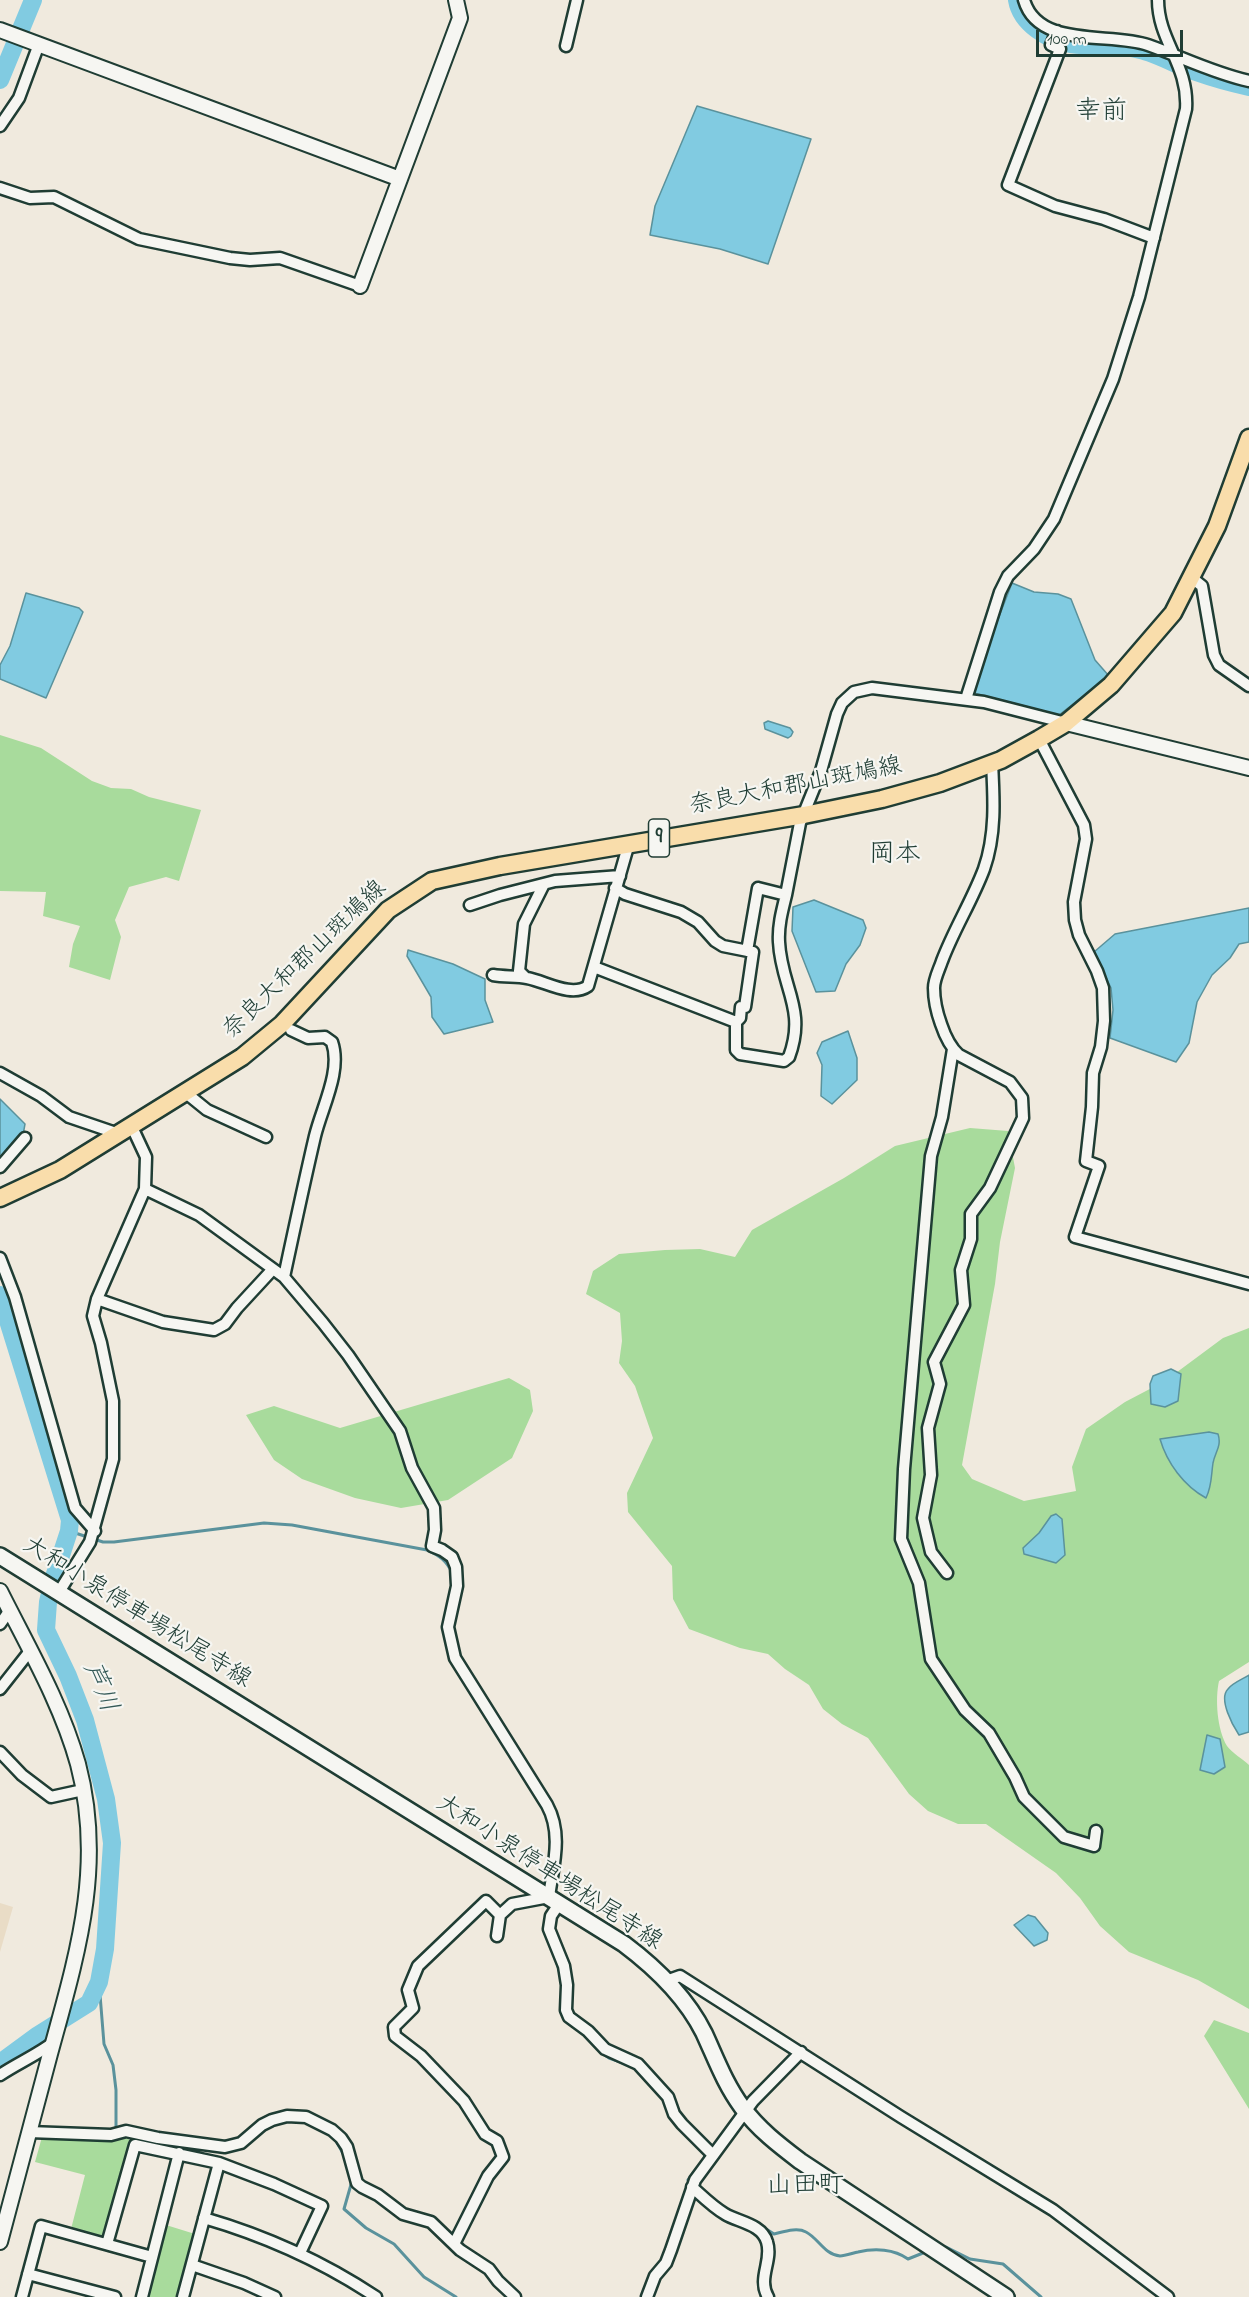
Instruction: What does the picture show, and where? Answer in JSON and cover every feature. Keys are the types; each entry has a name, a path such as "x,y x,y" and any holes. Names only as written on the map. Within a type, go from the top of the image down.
{"main road":[{"name":"奈良大和郡山斑鳩線","path":"0,1198 60,1170 186,1094 242,1057 282,1024 388,910 432,881 500,866 629,843 804,815 892,796 940,783 992,763 1066,723 1111,685 1173,613 1217,526 1249,438"},
{"name":"大和小泉停車場松尾寺線","path":"0,1556 624,1944 645,1960 666,1981 692,2013 704,2033 725,2080 745,2111 771,2138 800,2161 1006,2297"}],"street":[{"path":"0,188 30,198 54,197 139,239 230,258 250,260 280,258 360,286 460,18 456,0"},
{"path":"566,46 577,0"},
{"path":"1024,0 1027,9 1035,18 1057,31 1077,38 1110,38 1136,42 1225,75 1249,81"},
{"path":"966,699 1000,592 1008,576 1034,549 1054,519 1113,380 1132,325 1185,118 1187,92 1176,57 1162,27 1158,0"},
{"path":"3,31 400,179"},
{"path":"1057,31 1051,45 1060,49 1008,185 1055,206 1104,219 1154,238"},
{"path":"0,126 19,98 34,42"},
{"path":"1192,578 1202,586 1214,655 1219,665 1249,686"},
{"path":"615,888 625,894 681,912 698,922 715,941 723,946 753,952 745,1007 741,1007 740,1018 736,1022 736,1050 740,1054 783,1061 789,1057 796,1029 796,1016 779,942 780,922 800,823 821,771 837,714 848,697 862,689 872,688 988,702 1249,768"},
{"path":"1039,739 1083,825 1086,839 1074,902 1075,920 1079,935 1103,988 1103,1035 1093,1073 1086,1161 1099,1166 1075,1236 1249,1284"},
{"path":"947,1573 932,1552 923,1518 931,1475 928,1428 940,1384 934,1362 964,1305 961,1270 971,1239 970,1214 990,1188 1011,1147 1023,1118 1024,1108 1022,1098 1010,1082 959,1056 953,1049 938,1014 934,988 948,943 984,868 991,842 994,802 992,763"},
{"path":"493,975 525,977 580,991 590,984 629,843"},
{"path":"470,905 500,895 567,879 620,876"},
{"path":"525,977 519,971 524,924 544,884"},
{"path":"747,951 758,888 786,895"},
{"path":"594,967 736,1022"},
{"path":"284,1277 315,1135 330,1086 336,1053 332,1042 325,1037 308,1038 291,1030"},
{"path":"953,1049 942,1117 932,1156 904,1469 901,1539 919,1583 931,1659 965,1710 989,1733 1024,1797 1064,1837 1094,1846 1096,1831"},
{"path":"0,1073 41,1096 69,1117 125,1130 146,1157 145,1189 97,1299 93,1316 113,1401 113,1459 95,1531 59,1592"},
{"path":"186,1094 207,1110 266,1137"},
{"path":"0,1167 25,1138"},
{"path":"145,1189 199,1215 284,1277 348,1355 400,1431 412,1468 434,1508 435,1530 432,1546 452,1557 456,1567 457,1586 448,1627 454,1658 548,1805 556,1825 554,1900 549,1929 564,1966 567,1985 566,2010 569,2017 588,2031 598,2044 611,2054 638,2064 669,2097 674,2114 682,2124 713,2155"},
{"path":"0,1258 15,1297 75,1508 95,1531"},
{"path":"97,1299 163,1322 214,1330 225,1324 273,1269"},
{"path":"0,1591 64,1724 78,1765 90,1836 88,1893 80,1940 0,2242"},
{"path":"0,1624 10,1610"},
{"path":"0,1689 30,1651"},
{"path":"0,1752 22,1775 51,1797 83,1790"},
{"path":"497,1935 500,1915 512,1904 554,1900"},
{"path":"454,2244 488,2176 503,2157 497,2141 485,2134 464,2101 421,2056 395,2036 393,2027 413,2008 408,1990 418,1966 486,1901 500,1915"},
{"path":"666,1981 680,1976 901,2117 1053,2210 1168,2297"},
{"path":"0,2075 23,2059 40,2053 55,2037"},
{"path":"647,2297 655,2276 666,2263 692,2187 745,2111 801,2052"},
{"path":"29,2132 111,2135 126,2131 158,2138 225,2147 241,2143 262,2125 272,2120 287,2116 306,2117 332,2130 341,2139 347,2147 357,2183 403,2214 431,2222 472,2260 489,2269 515,2297"},
{"path":"107,2244 135,2145 219,2163 274,2184 322,2206 300,2253"},
{"path":"141,2297 179,2153"},
{"path":"183,2297 219,2163"},
{"path":"692,2187 724,2214 746,2223 763,2234 768,2246 763,2279 768,2297"},
{"path":"204,2218 273,2240 376,2297"},
{"path":"22,2297 40,2226 152,2257"},
{"path":"192,2265 244,2283 275,2297"},
{"path":"28,2274 114,2297"}],"shaded area":[{"path":"0,1903 13,1907 0,1952"}],"green space":[{"path":"0,735 41,748 92,781 111,788 131,789 149,797 201,810 179,881 166,877 129,887 115,920 121,937 110,980 69,967 73,944 80,926 43,916 46,892 0,891"},
{"path":"970,1128 1008,1131 1015,1168 962,1465 972,1479 1024,1501 1076,1491 1072,1467 1086,1429 1125,1402 1165,1381 1223,1338 1249,1328 1249,1662 1219,1681 1217,1705 1219,1723 1227,1746 1249,1765 1249,2009 1198,1980 1129,1952 1100,1926 1080,1898 1056,1873 986,1824 958,1824 928,1811 909,1794 868,1738 842,1724 823,1709 809,1685 768,1654 740,1648 689,1629 673,1599 672,1566 628,1512 627,1493 653,1438 635,1386 619,1363 622,1341 620,1313 586,1294 593,1271 619,1254 700,1249 735,1257 752,1230 895,1146"},
{"path":"509,1378 530,1390 533,1411 512,1458 448,1500 401,1508 355,1498 302,1479 274,1460 246,1415 274,1406 340,1428"},
{"path":"1214,2020 1249,2033 1249,2109 1204,2036"},
{"path":"120,2136 131,2140 105,2233 99,2237 71,2229 85,2175 35,2162 42,2137"},
{"path":"166,2225 195,2234 178,2297 147,2297"}],"water":[{"path":"697,106 811,139 768,264 720,249 650,235 655,206"},
{"path":"1012,583 1034,592 1058,594 1071,599 1095,660 1109,676 1059,715 974,693"},
{"path":"26,593 79,608 83,612 46,698 0,679 0,665 10,646"},
{"path":"768,721 790,728 793,732 791,736 788,738 765,729 764,723"},
{"path":"814,900 863,920 866,928 860,945 846,964 835,991 816,992 792,931 793,907"},
{"path":"1249,908 1249,942 1239,944 1230,958 1212,975 1197,1002 1189,1043 1176,1062 1110,1038 1113,1010 1111,988 1094,952 1115,934"},
{"path":"408,950 453,964 485,979 485,1000 493,1022 444,1034 432,1017 431,997 407,956"},
{"path":"848,1031 857,1058 857,1080 832,1104 821,1096 822,1065 817,1053 822,1042"},
{"path":"0,1099 25,1124 23,1135 0,1160"},
{"path":"1171,1369 1181,1374 1178,1401 1165,1407 1151,1404 1150,1384 1153,1376"},
{"path":"1209,1432 1218,1434 1219,1442 1206,1498 1177,1473 1160,1439"},
{"path":"1056,1514 1062,1519 1065,1555 1056,1563 1024,1554 1023,1548 1039,1533 1051,1516"},
{"path":"1249,1675 1249,1732 1239,1735 1226,1706 1225,1693 1232,1685"},
{"path":"1207,1735 1220,1739 1225,1767 1214,1774 1200,1770"},
{"path":"1028,1915 1035,1917 1048,1933 1047,1940 1034,1946 1014,1925"}],"waterway":[{"name":"芦川","path":"0,80 33,0"},
{"path":"1017,0 1024,17 1030,24 1054,39 1080,45 1135,49 1202,74 1249,87"},
{"name":"芦川","path":"0,1295 70,1520 69,1531 48,1602 46,1630 68,1676 85,1720 106,1799 112,1843 105,1949 99,1982 89,2003 38,2035 0,2063"},
{"path":"69,1531 103,1542 114,1542 264,1523 292,1525 427,1550 442,1559 452,1573"},
{"path":"556,1960 561,1977"},
{"path":"99,1982 104,2044 113,2065 116,2090 116,2131"},
{"path":"602,2053 626,2064"},
{"path":"335,2139 345,2157"},
{"path":"209,2150 226,2152"},
{"path":"688,2180 705,2158 704,2152"},
{"path":"352,2181 344,2209 366,2228 394,2244 424,2277 456,2297"},
{"path":"763,2227 774,2234 790,2230 802,2231 830,2253 840,2256 878,2250 891,2251 908,2259 923,2253"},
{"path":"946,2247 970,2259 1003,2264 1041,2297"}],"district":[{"name":"幸前","path":"1101,114"},
{"name":"岡本","path":"895,857"},
{"name":"山田町","path":"805,2188"}]}
